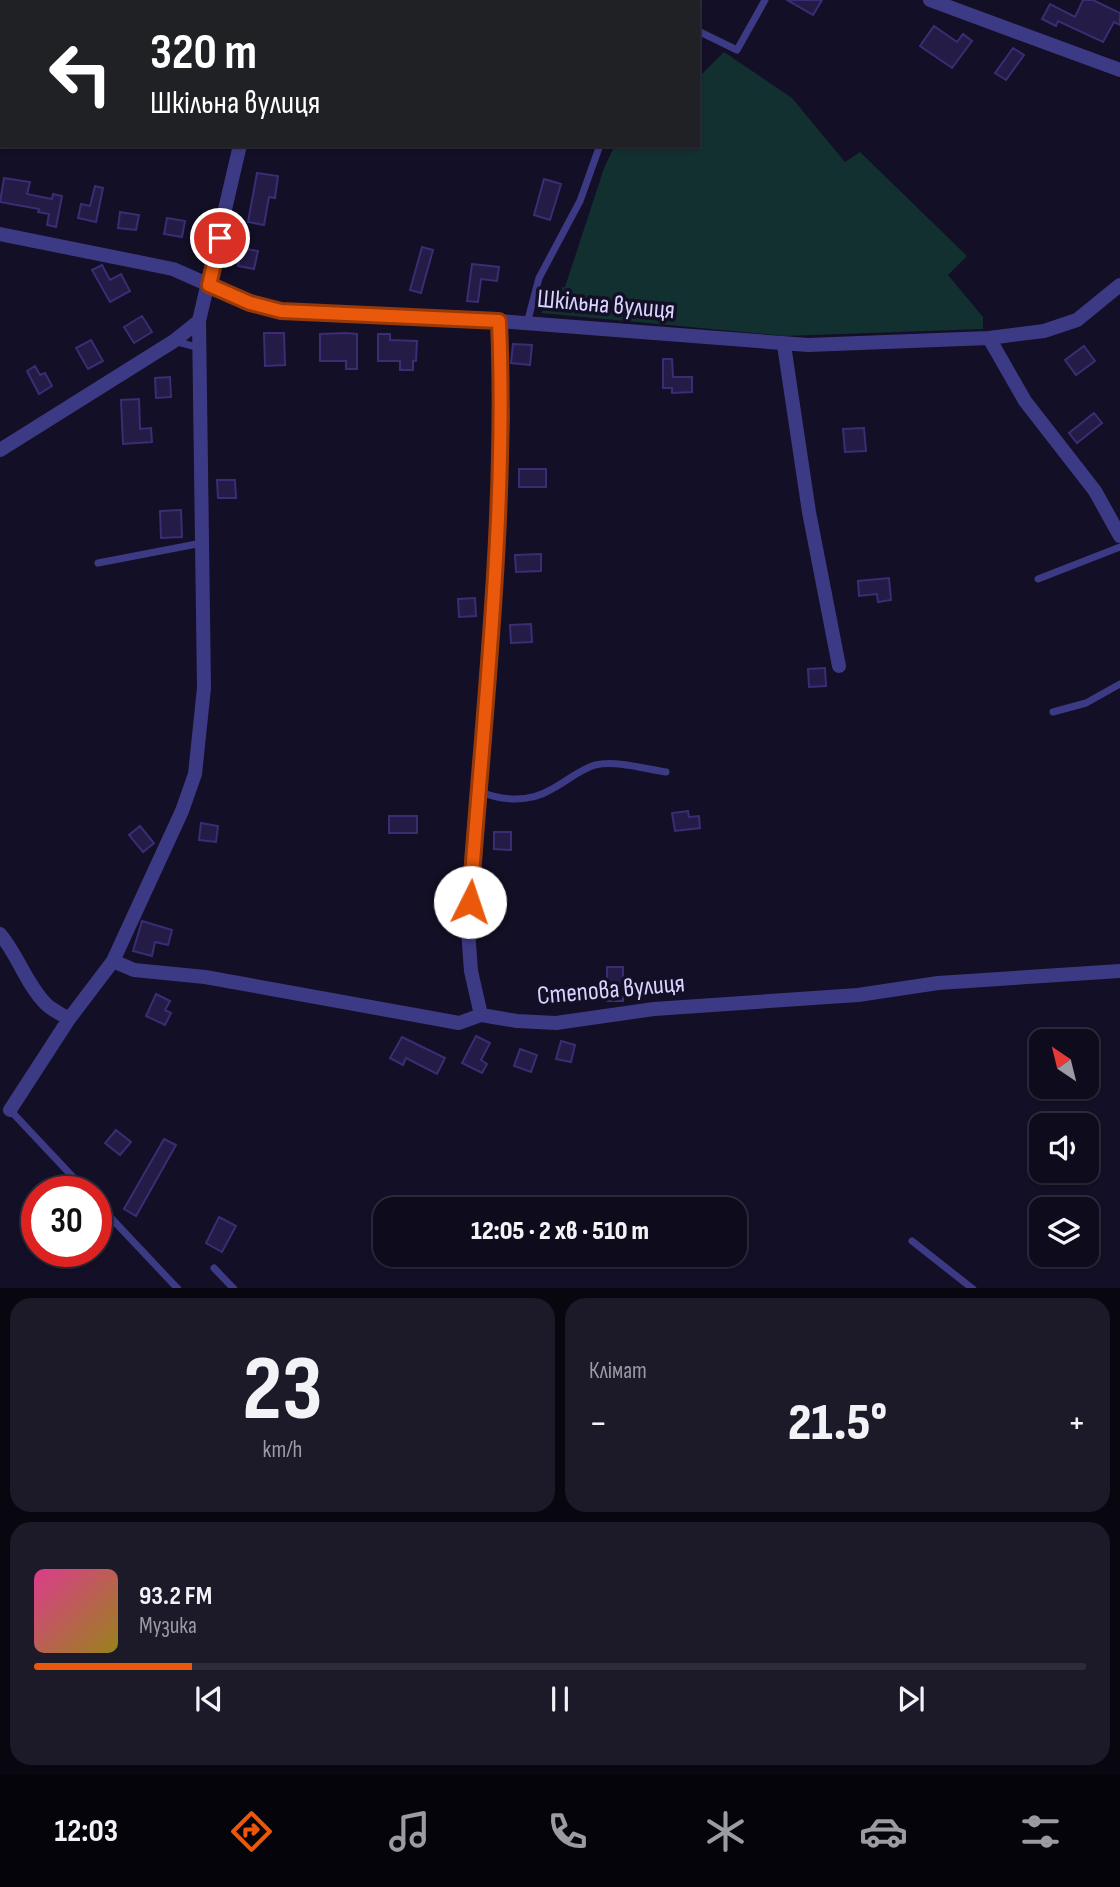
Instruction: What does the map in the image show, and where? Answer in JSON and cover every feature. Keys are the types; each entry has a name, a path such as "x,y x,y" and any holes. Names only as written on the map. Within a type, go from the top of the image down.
{"street":[{"path":"930,0 1120,70"},
{"path":"10,1110 69,1019 113,961 183,811 195,774 205,688 199,320 240,147"},
{"name":"Шкільна вулиця","path":"0,233 173,269 250,303 281,311 499,321 784,345 989,338 1044,331 1067,325 1120,285"},
{"path":"0,450 174,341 199,320"},
{"path":"481,1015 471,971 468,930 490,673 502,431 499,321"},
{"path":"989,338 1025,401 1095,491 1120,536"},
{"path":"784,345 809,512 839,666"},
{"path":"0,934 40,997 48,1006 69,1019"},
{"name":"Степова вулиця","path":"113,961 134,970 205,977 458,1023 481,1015 517,1021 556,1023 654,1009 858,995 938,983 1120,971"}],"lane":[{"path":"700,32 737,50 765,0"},
{"path":"527,323 539,278 580,201 599,147"},
{"path":"174,341 200,348"},
{"path":"98,562 203,543"},
{"path":"1038,579 1120,547"},
{"path":"1053,712 1086,704 1120,684"},
{"path":"478,791 503,798 529,798 551,790 586,769 606,764 666,772"},
{"path":"10,1110 71,1176"},
{"path":"112,1219 177,1288"},
{"path":"912,1241 972,1288"},
{"path":"214,1268 233,1288"}],"green space":[{"path":"724,52 792,98 845,162 860,152 967,256 948,275 983,317 983,329 785,336 541,313 558,288 565,287 604,168 614,147 700,147 700,76"}],"building":[{"path":"787,0 822,0 813,15"},
{"path":"1083,0 1093,0 1120,13 1120,25 1114,22 1103,42 1058,21 1056,26 1042,19 1050,4 1075,17"},
{"path":"934,26 957,42 963,34 972,41 952,68 920,46"},
{"path":"1013,48 1024,55 1006,80 995,73"},
{"path":"257,173 278,176 275,198 269,197 264,225 248,222"},
{"path":"4,178 30,182 27,194 52,199 53,194 62,196 56,227 47,225 49,214 38,212 39,209 0,202"},
{"path":"544,179 561,184 550,220 534,215"},
{"path":"95,186 103,188 96,222 78,218 81,204 90,206"},
{"path":"120,212 139,215 136,230 118,228"},
{"path":"167,218 185,221 182,237 164,234"},
{"path":"422,247 433,250 421,293 410,290"},
{"path":"241,248 258,251 254,269 238,266"},
{"path":"472,264 499,267 497,281 481,279 478,302 467,301"},
{"path":"102,265 110,280 121,274 130,291 110,302 92,270"},
{"path":"142,316 152,332 134,343 124,327"},
{"path":"264,333 284,333 285,365 265,366"},
{"path":"320,334 357,334 357,369 346,369 346,361 320,361"},
{"path":"378,334 390,334 390,340 417,341 413,370 400,370 400,361 378,361"},
{"path":"91,340 103,361 88,369 76,348"},
{"path":"513,344 532,345 530,365 511,363"},
{"path":"1084,346 1095,361 1076,375 1065,360"},
{"path":"663,359 672,359 673,377 692,377 692,392 672,393 672,388 663,388"},
{"path":"35,366 40,375 45,373 52,386 39,394 27,371"},
{"path":"170,377 171,397 156,398 155,378"},
{"path":"139,399 140,429 151,428 152,442 123,444 121,400"},
{"path":"1094,413 1102,423 1077,443 1069,433"},
{"path":"864,428 866,451 845,452 843,429"},
{"path":"519,469 546,469 546,487 519,487"},
{"path":"217,480 235,480 236,498 218,498"},
{"path":"181,510 182,537 161,538 160,511"},
{"path":"541,554 541,571 516,572 515,555"},
{"path":"889,578 891,600 878,602 877,594 859,596 858,581"},
{"path":"475,598 476,616 459,617 458,599"},
{"path":"531,624 532,642 511,643 510,625"},
{"path":"825,668 826,686 809,687 808,669"},
{"path":"688,811 689,817 699,816 700,828 675,831 672,813"},
{"path":"389,816 417,816 417,833 389,833"},
{"path":"201,823 218,826 216,842 199,840"},
{"path":"140,826 154,843 143,852 129,835"},
{"path":"494,832 511,832 511,850 494,849"},
{"path":"142,921 172,930 168,945 155,942 152,956 133,951"},
{"path":"607,967 623,967 623,1001 607,1001"},
{"path":"156,994 170,1001 165,1010 171,1013 165,1025 146,1016"},
{"path":"476,1036 490,1043 481,1060 487,1064 482,1073 462,1063"},
{"path":"402,1037 445,1058 437,1074 406,1058 403,1065 390,1058"},
{"path":"561,1041 575,1045 571,1062 556,1059"},
{"path":"520,1049 537,1055 531,1072 514,1066"},
{"path":"116,1130 131,1142 120,1155 105,1143"},
{"path":"164,1139 176,1145 136,1216 124,1209"},
{"path":"219,1217 236,1226 222,1252 206,1243"}],"route":[{"path":"220,238 209,285 250,303 281,311 499,321 503,418 490,673 470,902"}]}
